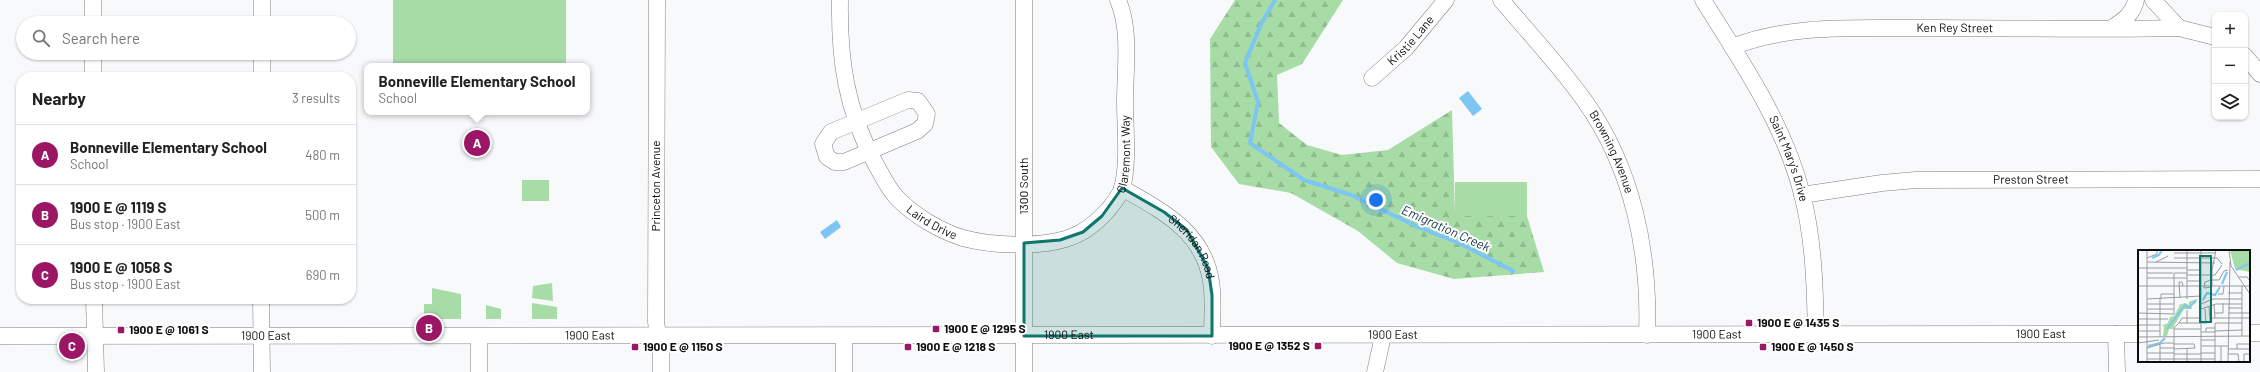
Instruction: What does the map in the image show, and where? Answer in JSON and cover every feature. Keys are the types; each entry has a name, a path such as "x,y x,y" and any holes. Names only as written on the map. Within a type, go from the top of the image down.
{"street":[{"path":"93,0 93,16"},
{"path":"262,0 262,16"},
{"name":"Princeton Avenue","path":"657,0 656,322 661,372"},
{"name":"Laird Drive","path":"840,0 840,38 843,69 848,94 869,152 884,179 898,198 912,211 938,228 963,238 1024,243"},
{"name":"1300 South","path":"1024,0 1024,372"},
{"name":"Claremont Way","path":"1024,243 1060,240 1083,232 1102,216 1122,188 1125,159 1125,33 1122,12 1118,0"},
{"name":"Kristie Lane","path":"1372,78 1406,48 1446,0"},
{"name":"Browning Avenue","path":"1501,0 1584,99 1600,125 1615,155 1634,206 1640,236 1645,266 1647,335"},
{"name":"Saint Mary's Drive","path":"1703,0 1775,122 1802,194 1814,263 1816,335"},
{"path":"2112,28 2125,19 2134,8 2136,0"},
{"path":"2154,0 2179,28"},
{"name":"Ken Rey Street","path":"1732,47 1761,38 1827,30 2179,28 2212,36"},
{"path":"2251,55 2260,74"},
{"path":"92,72 93,60"},
{"path":"262,60 262,72"},
{"path":"908,100 918,102 925,109 927,119 922,128 869,152 839,163 830,160 824,153 823,144 828,135 857,122 908,100"},
{"name":"Preston Street","path":"1802,194 1882,182 1916,180 2260,179"},
{"name":"Sheridan Road","path":"1122,188 1176,220 1196,241 1203,254 1211,281 1212,336"},
{"path":"94,304 96,372"},
{"path":"261,304 262,372"},
{"path":"2116,334 2117,372"},
{"name":"1900 East","path":"0,336 658,337 2138,334"},
{"path":"844,336 844,372"},
{"path":"1375,372 1383,336"},
{"path":"479,337 479,372"}],"highlighted area":[{"path":"1122,188 1164,212 1187,230 1208,268 1212,295 1212,336 1024,336 1024,243 1060,240 1083,232 1102,216"}],"green space":[{"path":"393,0 566,0 566,63 393,63"},
{"path":"1235,0 1343,0 1302,64 1277,75 1279,123 1307,145 1342,155 1388,150 1452,110 1455,216 1527,216 1544,272 1454,279 1397,263 1358,231 1291,193 1239,184 1211,147 1210,39"},
{"path":"522,180 549,180 549,201 522,201"},
{"path":"1455,182 1527,182 1527,216 1455,216"},
{"path":"552,283 553,301 532,298 533,286"},
{"path":"432,288 461,294 461,319 424,319 424,304 432,304"},
{"path":"532,303 557,307 557,319 532,319"},
{"path":"486,305 501,309 501,319 486,319"}],"water":[{"path":"1468,91 1482,109 1473,116 1459,98"},
{"path":"837,220 841,227 825,239 820,232"}],"waterway":[{"name":"Emigration Creek","path":"1275,0 1261,24 1245,63 1258,102 1250,143 1304,180 1351,195 1418,227 1461,244 1513,271"}],"place":[{"name":"Bonneville Elementary School","path":"477,143"},
{"name":"1900 E @ 1435 S","path":"1749,323"},
{"name":"1900 E @ 1119 S","path":"429,328"},
{"name":"1900 E @ 1295 S","path":"936,329"},
{"name":"1900 E @ 1061 S","path":"121,330"},
{"name":"1900 E @ 1058 S","path":"72,346"},
{"name":"1900 E @ 1352 S","path":"1318,346"},
{"name":"1900 E @ 1150 S","path":"635,347"},
{"name":"1900 E @ 1218 S","path":"908,347"},
{"name":"1900 E @ 1450 S","path":"1763,347"}]}
